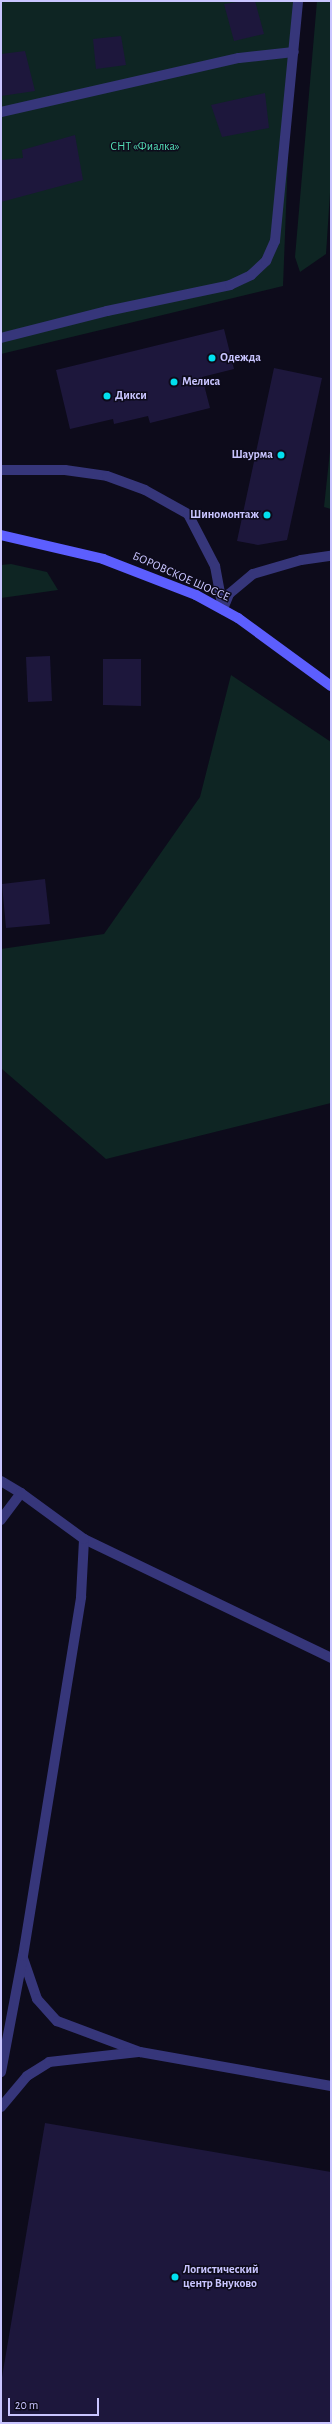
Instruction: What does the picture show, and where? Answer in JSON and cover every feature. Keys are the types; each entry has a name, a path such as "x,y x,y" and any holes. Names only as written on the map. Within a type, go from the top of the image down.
{"main road":[{"name":"БОРОВСКОЕ ШОССЕ","path":"1,535 103,559 162,580 223,609 331,686"}],"street":[{"path":"1,338 107,311 230,285 251,275 266,261 275,241 298,1"},
{"path":"1,112 240,58 294,52"},
{"path":"1,470 65,470 107,476 145,490 188,514 215,566 223,609"},
{"path":"223,609 229,594 253,574 301,560 331,556"},
{"path":"1,1481 21,1493 84,1539 331,1658"},
{"path":"1,1520 21,1493"},
{"path":"1,2072 23,1956 81,1597 84,1539"},
{"path":"23,1956 37,1999 57,2021 140,2052 331,2086"},
{"path":"1,2107 27,2076 49,2062 140,2052"}],"green space":[{"name":"СНТ «Фиалка»","path":"1,1 294,1 283,286 1,354"},
{"path":"317,1 331,1 331,178 326,254 300,272 295,257"},
{"path":"331,451 331,509 324,507"},
{"path":"11,564 47,572 58,590 1,598 1,565"},
{"path":"231,675 331,742 331,1103 106,1159 2,1069 1,949 104,934 200,797"}],"building":[{"path":"255,1 264,34 234,41 224,4"},
{"path":"121,36 126,65 96,69 93,39"},
{"path":"25,51 35,91 1,96 1,54"},
{"path":"265,93 269,128 222,137 211,105"},
{"path":"75,135 83,180 1,202 1,160 23,158 22,150"},
{"path":"224,329 234,369 202,377 210,408 150,423 148,416 114,424 113,419 70,429 56,370"},
{"path":"274,368 322,378 287,540 258,545 237,541"},
{"path":"50,656 52,701 28,702 26,657"},
{"path":"103,659 141,659 141,706 103,705"},
{"path":"45,879 50,924 6,928 2,884"},
{"name":"Логистический центр Внуково","path":"45,2123 331,2172 331,2423 1,2423 1,2383"}],"place":[{"name":"Одежда","path":"212,358"},
{"name":"Мелиса","path":"174,382"},
{"name":"Дикси","path":"107,396"},
{"name":"Шаурма","path":"281,455"},
{"name":"Шиномонтаж","path":"267,515"},
{"name":"Логистический центр Внуково","path":"175,2277"}]}
